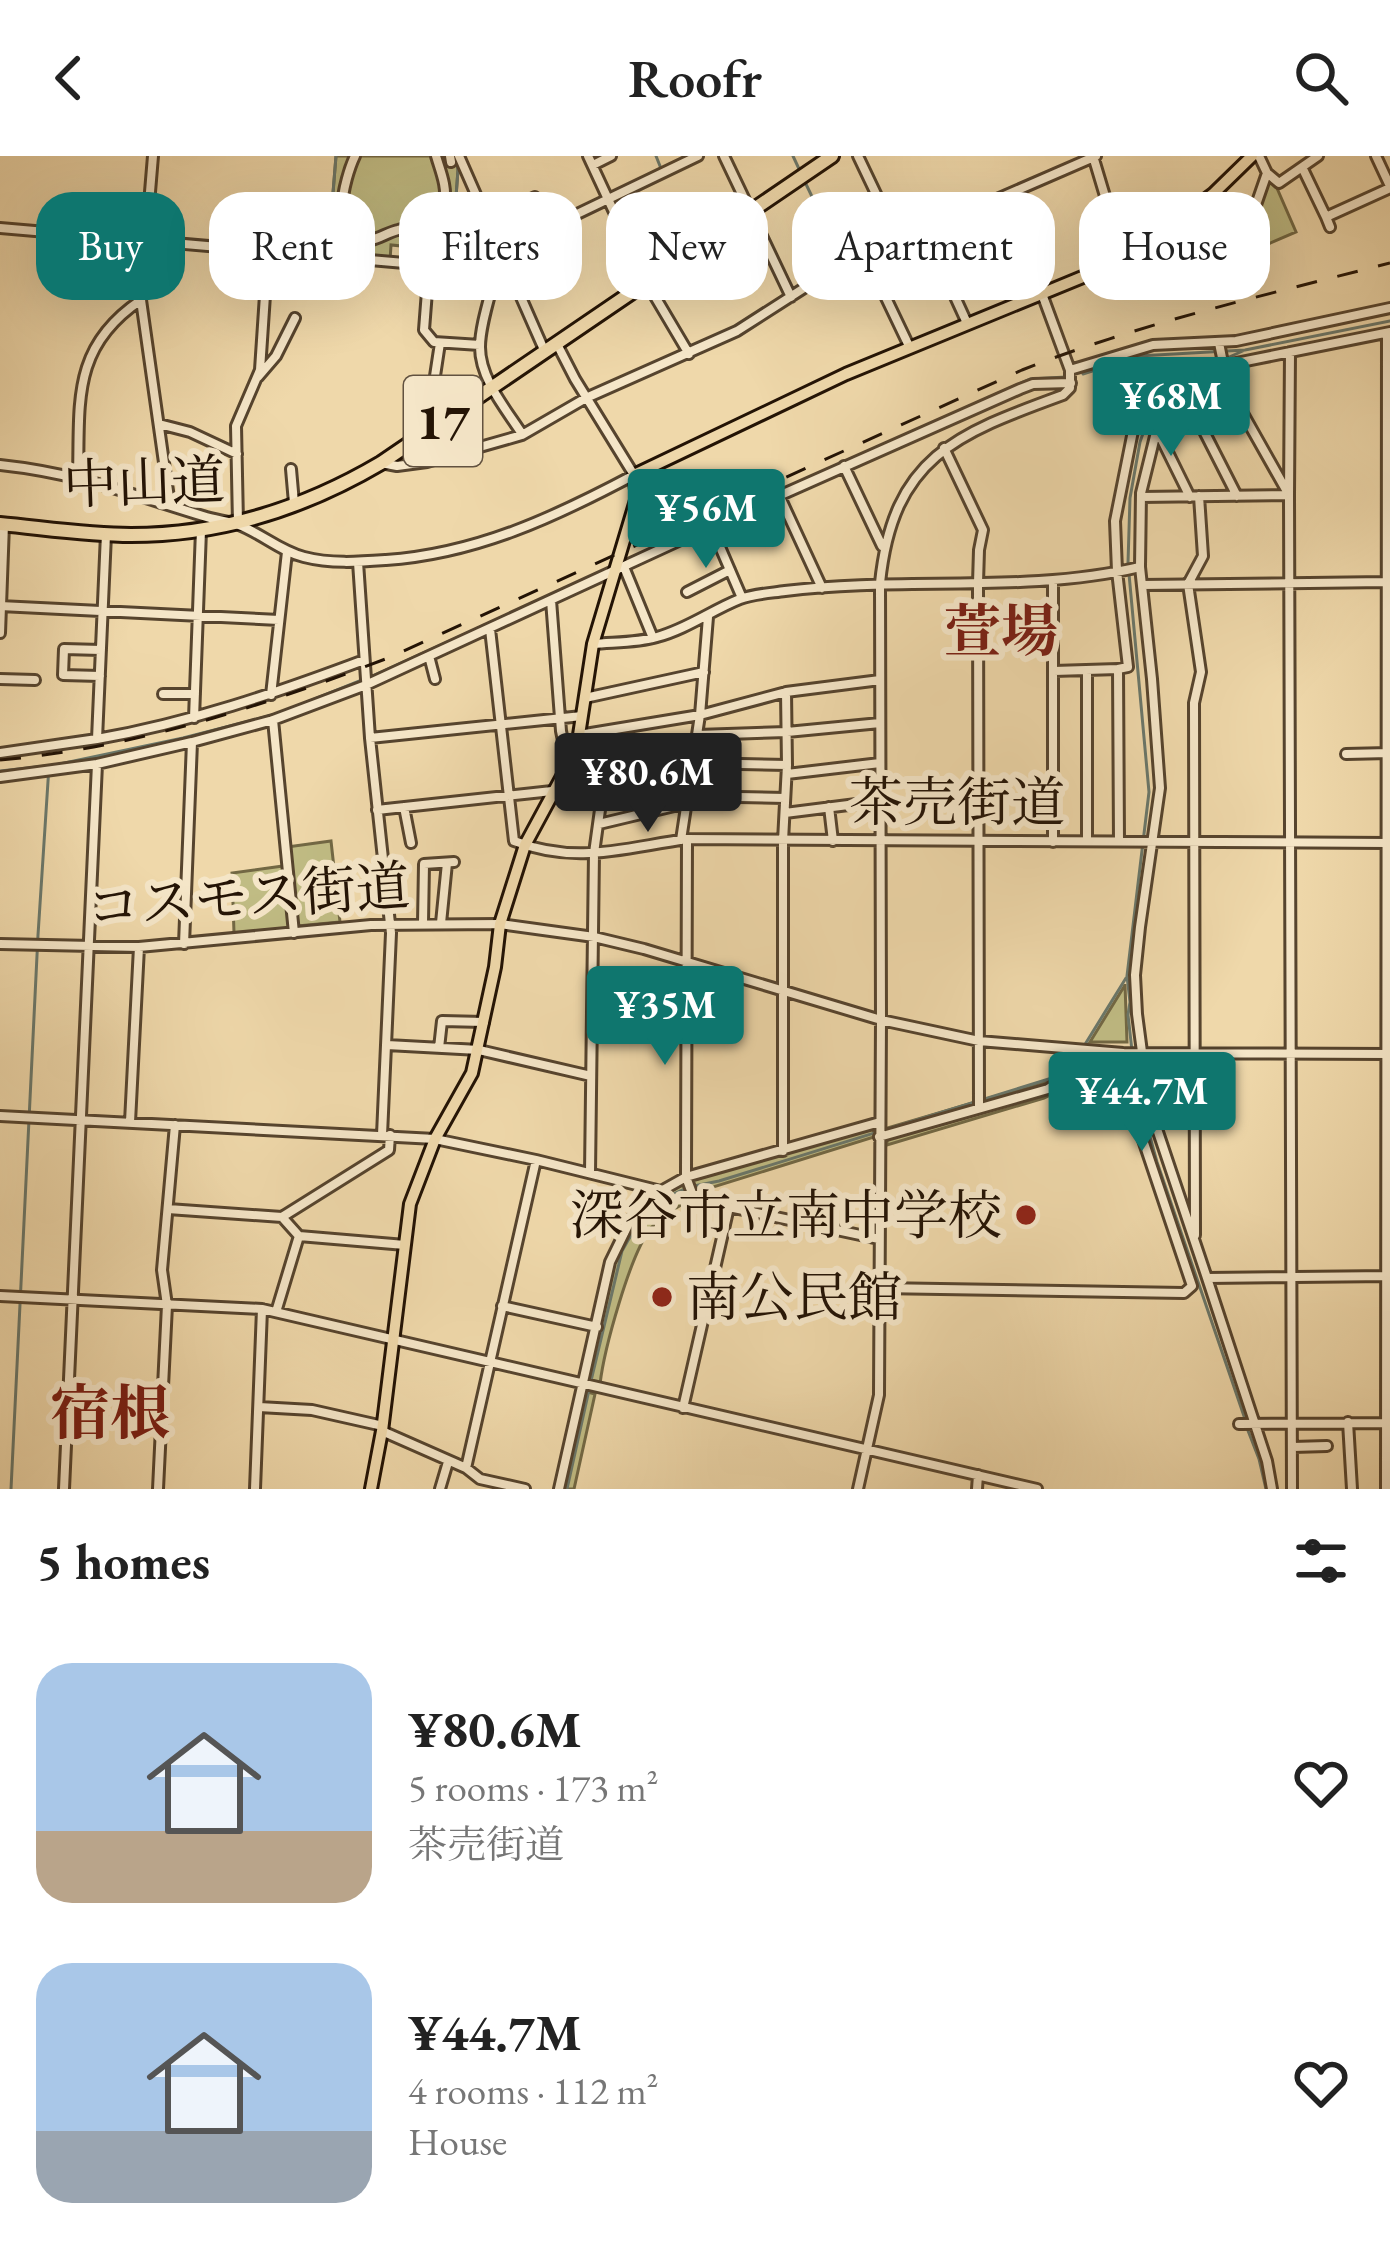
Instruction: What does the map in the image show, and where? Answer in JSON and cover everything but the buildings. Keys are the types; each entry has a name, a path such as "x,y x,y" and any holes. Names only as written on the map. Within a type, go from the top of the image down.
{"highway":[{"name":"中山道","path":"768,200 832,156"},
{"name":"中山道","path":"2,524 146,535 238,524 294,506 381,463 622,300"}],"main road":[{"path":"1216,192 1256,156"},
{"path":"371,1489 383,1429 410,1204 436,1139 472,1073 500,925 525,845 579,735 593,644 621,569 637,496 634,476 806,392 1023,300"}],"street":[{"path":"150,192 153,156"},
{"path":"344,192 356,156"},
{"path":"606,196 590,160 610,156"},
{"path":"624,192 698,156"},
{"path":"724,156 741,192"},
{"path":"858,156 875,192"},
{"path":"1256,156 1279,183 1318,156"},
{"path":"1303,166 1328,222 1390,187 1376,156"},
{"path":"1011,192 1094,157 1104,192"},
{"path":"375,238 434,219 444,204 445,190 438,161 455,159 472,192"},
{"path":"1261,192 1268,173"},
{"path":"0,228 36,232"},
{"path":"381,463 427,462 522,435 586,398 737,331 791,297 768,248"},
{"path":"142,300 170,505"},
{"path":"78,476 77,420 86,369 106,328 142,300"},
{"path":"238,524 236,425 260,370 265,300"},
{"path":"426,300 424,330 434,342 480,345"},
{"path":"490,300 480,345 482,364 522,435"},
{"path":"0,465 78,476 238,524 287,552 329,562 416,558 464,549 545,520 634,476 551,348 526,300"},
{"path":"657,300 688,354"},
{"path":"887,300 909,346"},
{"path":"957,300 967,322"},
{"path":"858,1489 879,1395 880,583 884,548 888,528 912,483 944,448 972,430 1063,395 1071,383 1044,300"},
{"path":"879,1288 1184,1293 1192,1286 1187,1246 1146,1086 1136,975 1160,788 1138,568 1141,497 1162,408 1183,390 1210,379 1221,356 1390,308"},
{"path":"257,378 268,369 295,318"},
{"path":"1070,370 1162,344 1236,363 1388,333 1386,1489"},
{"path":"440,343 435,376 449,416"},
{"path":"1290,352 1292,1489"},
{"path":"1221,356 1228,387 1289,495"},
{"path":"0,777 97,764 273,720 366,685 1033,384 1071,383"},
{"path":"1183,390 1238,496"},
{"path":"1054,671 1128,667 1115,521 1136,416 1146,393"},
{"path":"159,424 190,432 237,454"},
{"path":"1156,427 1195,496 1203,556 1188,584 1201,672 1194,703 1197,1223 1187,1246"},
{"path":"944,448 983,530 978,583 979,1108"},
{"path":"844,466 884,548"},
{"path":"291,469 294,506"},
{"path":"1141,497 1289,495"},
{"path":"779,496 822,588"},
{"path":"0,633 2,524"},
{"path":"711,526 742,598"},
{"path":"194,718 200,530"},
{"path":"97,739 106,534"},
{"path":"271,694 287,552"},
{"path":"167,1209 282,1217 389,1150 390,923 358,562"},
{"path":"593,644 653,638 742,598 880,583 1075,579 1138,568"},
{"path":"621,569 653,638"},
{"path":"687,592 730,570"},
{"path":"1053,580 1053,842"},
{"path":"1142,585 1388,582"},
{"path":"551,601 566,767 604,781 694,764 787,769 880,763"},
{"path":"1,605 278,620"},
{"path":"708,616 684,840 687,1180 693,1196 729,1208 879,1239"},
{"path":"490,628 514,841 525,845"},
{"path":"100,676 63,675 64,649 101,650"},
{"path":"430,656 435,679"},
{"path":"0,753 144,731 271,694 364,660"},
{"path":"1118,669 1119,841"},
{"path":"1087,671 1087,842"},
{"path":"585,698 704,673"},
{"path":"0,679 35,680"},
{"path":"579,735 700,715 786,692 880,680"},
{"path":"783,1150 786,692"},
{"path":"163,694 195,694"},
{"path":"370,738 582,716"},
{"path":"273,720 294,932"},
{"path":"698,735 880,723"},
{"path":"184,944 192,742"},
{"path":"1346,754 1388,753"},
{"path":"64,1489 97,764"},
{"path":"590,1173 594,854 604,781"},
{"path":"377,810 552,791"},
{"path":"599,824 688,800 785,799"},
{"path":"784,813 880,801"},
{"path":"404,807 411,843"},
{"path":"829,807 833,841"},
{"name":"茶売街道","path":"525,845 560,854 594,854 684,840 1389,843"},
{"path":"423,922 424,864 450,863 441,923"},
{"name":"コスモス街道","path":"0,944 139,947 390,923 500,925 594,937 688,960 881,1020 979,1041 1123,1053 1388,1054"},
{"path":"130,1122 139,947"},
{"path":"439,1048 442,1021 484,1022"},
{"path":"386,1045 478,1051 591,1076"},
{"path":"879,1137 1048,1089 1085,1066 1095,1051"},
{"path":"1123,1053 1141,1134 1187,1246 1207,1278 1247,1424 1267,1461 1272,1489"},
{"path":"1146,1086 1197,1086"},
{"path":"0,1116 436,1139 661,1191"},
{"path":"559,1489 610,1262 631,1219 661,1191 687,1180 880,1122"},
{"path":"158,1489 167,1305 162,1270 175,1125"},
{"path":"1141,1134 1157,1129"},
{"path":"466,1468 536,1160"},
{"path":"683,1408 729,1208"},
{"path":"282,1217 299,1236 406,1245"},
{"path":"276,1312 299,1236"},
{"path":"1207,1278 1388,1276"},
{"path":"0,1296 262,1309 1037,1489"},
{"path":"502,1306 597,1327"},
{"path":"255,1489 262,1309"},
{"path":"259,1407 312,1410 383,1429 480,1479 525,1489"},
{"path":"1348,1422 1352,1489"},
{"path":"1247,1424 1388,1423"},
{"path":"1292,1447 1328,1446"},
{"path":"440,1489 448,1462"},
{"path":"977,1489 978,1475"}],"shaded area":[{"path":"336,156 459,156 456,192 399,192 399,246 391,245 390,261 375,260 375,192 333,192"},
{"path":"1273,179 1296,232 1270,243 1270,192 1264,192"},
{"path":"331,841 340,922 297,926 287,847"},
{"path":"283,866 290,929 234,933 232,873"},
{"path":"1125,985 1127,1042 1090,1042"},
{"path":"1073,1065 1087,1073 1044,1098 887,1145 887,1128 1057,1078"},
{"path":"873,1127 874,1137 694,1193 691,1187 686,1189 690,1200 655,1223 635,1259 612,1327 600,1384 586,1380 617,1253 646,1208 687,1182"},
{"path":"584,1391 595,1394 574,1489 562,1489"}],"waterway":[{"path":"333,192 336,156"},
{"path":"455,156 456,192"},
{"path":"656,156 662,171"},
{"path":"793,156 800,171"},
{"path":"804,180 810,192"},
{"path":"1083,374 1138,356 1245,350 1390,321"},
{"path":"1227,358 1245,350"},
{"path":"1218,362 1170,383 1155,399 1140,442 1130,498 1128,563 1149,792 1127,976 1136,1087 1245,1419"},
{"path":"811,477 1030,379 1066,377"},
{"path":"370,677 613,567"},
{"path":"0,771 55,765 183,738 280,713 362,680"},
{"path":"11,1489 49,766"},
{"path":"1084,1046 1126,978"},
{"path":"694,1186 1052,1078 1065,1071 1078,1054"},
{"path":"591,1381 622,1251 648,1214 685,1189"},
{"path":"567,1489 589,1390"},
{"path":"1247,1428 1266,1489"}],"railway":[{"path":"0,760 149,735 341,676 1022,370 1158,324 1390,263"}],"place":[{"name":"深谷市立南中学校","path":"1026,1215"},
{"name":"南公民館","path":"662,1297"}],"district":[{"name":"萱場","path":"1001,631"},
{"name":"宿根","path":"110,1413"}]}
